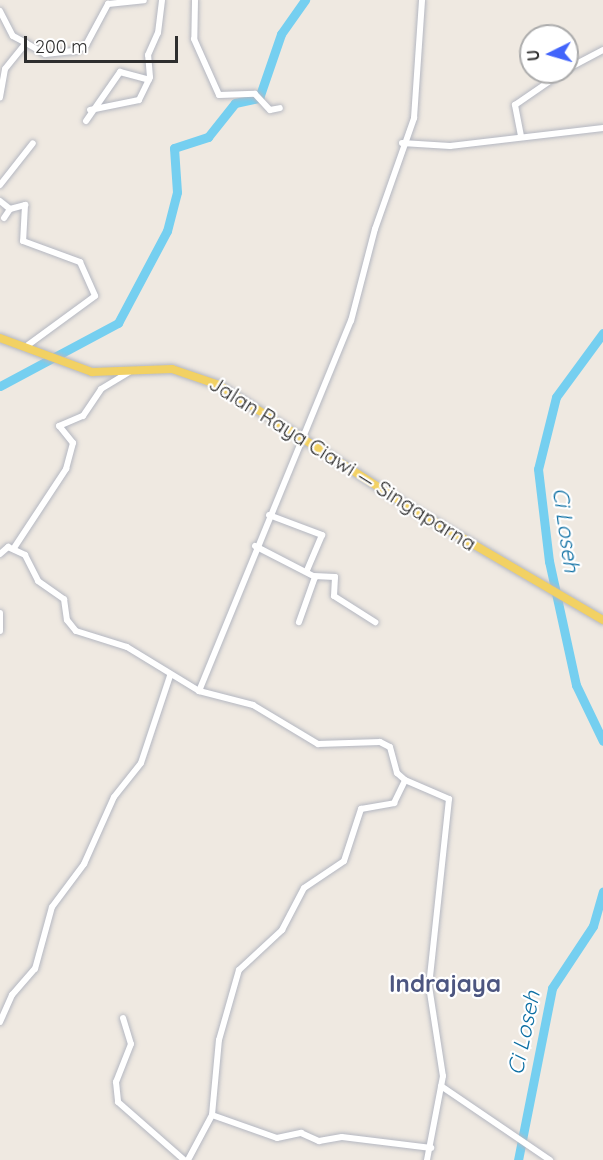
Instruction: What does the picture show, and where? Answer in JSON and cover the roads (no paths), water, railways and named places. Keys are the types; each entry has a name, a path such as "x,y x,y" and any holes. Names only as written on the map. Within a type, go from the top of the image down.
{"main road":[{"name":"Jalan Raya Ciawi — Singaparna","path":"0,338 49,353 76,367 112,374 134,370 195,374 603,620"}],"street":[{"path":"1,17 13,36 45,54 76,51 86,45 108,4 144,0"},
{"path":"90,110 136,104 149,80 148,55 159,33 162,0"},
{"path":"195,0 194,39 219,94 259,98 270,110 280,108"},
{"path":"199,691 255,546 303,439 351,321 402,144 417,103 422,0"},
{"path":"0,98 4,69 26,43"},
{"path":"579,63 603,50"},
{"path":"86,121 90,110 120,72 149,80"},
{"path":"521,136 515,105 546,84"},
{"path":"402,144 450,146 603,128"},
{"path":"0,185 33,142"},
{"path":"0,201 10,209"},
{"path":"4,218 10,209 25,205 23,241 80,262 95,296 28,345"},
{"path":"0,554 14,548 66,469 73,443 59,426 83,416 101,389 134,370"},
{"path":"269,515 322,535 307,571"},
{"path":"255,546 314,576 335,577 334,596 375,622"},
{"path":"14,548 26,555 38,581 64,599 67,620 76,632 127,647 170,676 199,691 253,705 318,744 380,742 390,747 398,773 405,780 449,800 429,986 443,1054 441,1086 428,1160"},
{"path":"299,621 314,576"},
{"path":"0,613 0,632"},
{"path":"0,1022 12,995 35,969 52,908 84,864 114,797 141,763 170,676"},
{"path":"123,1018 131,1044 116,1082 116,1098 186,1160 212,1114 219,1040 239,970 282,930 304,888 344,861 361,809 394,803 405,780"},
{"path":"441,1086 550,1160"},
{"path":"212,1114 277,1138 301,1133 315,1141 342,1137 431,1148"}],"waterway":[{"path":"0,386 118,323 167,231 177,192 174,148 208,137 235,103 259,98 281,34 305,0"},
{"name":"Ci Loseh","path":"603,333 556,397 538,469 549,561 576,685 603,741"},
{"name":"Ci Loseh","path":"518,1160 552,988 593,926 603,891"}],"district":[{"name":"Indrajaya","path":"445,984"}]}
